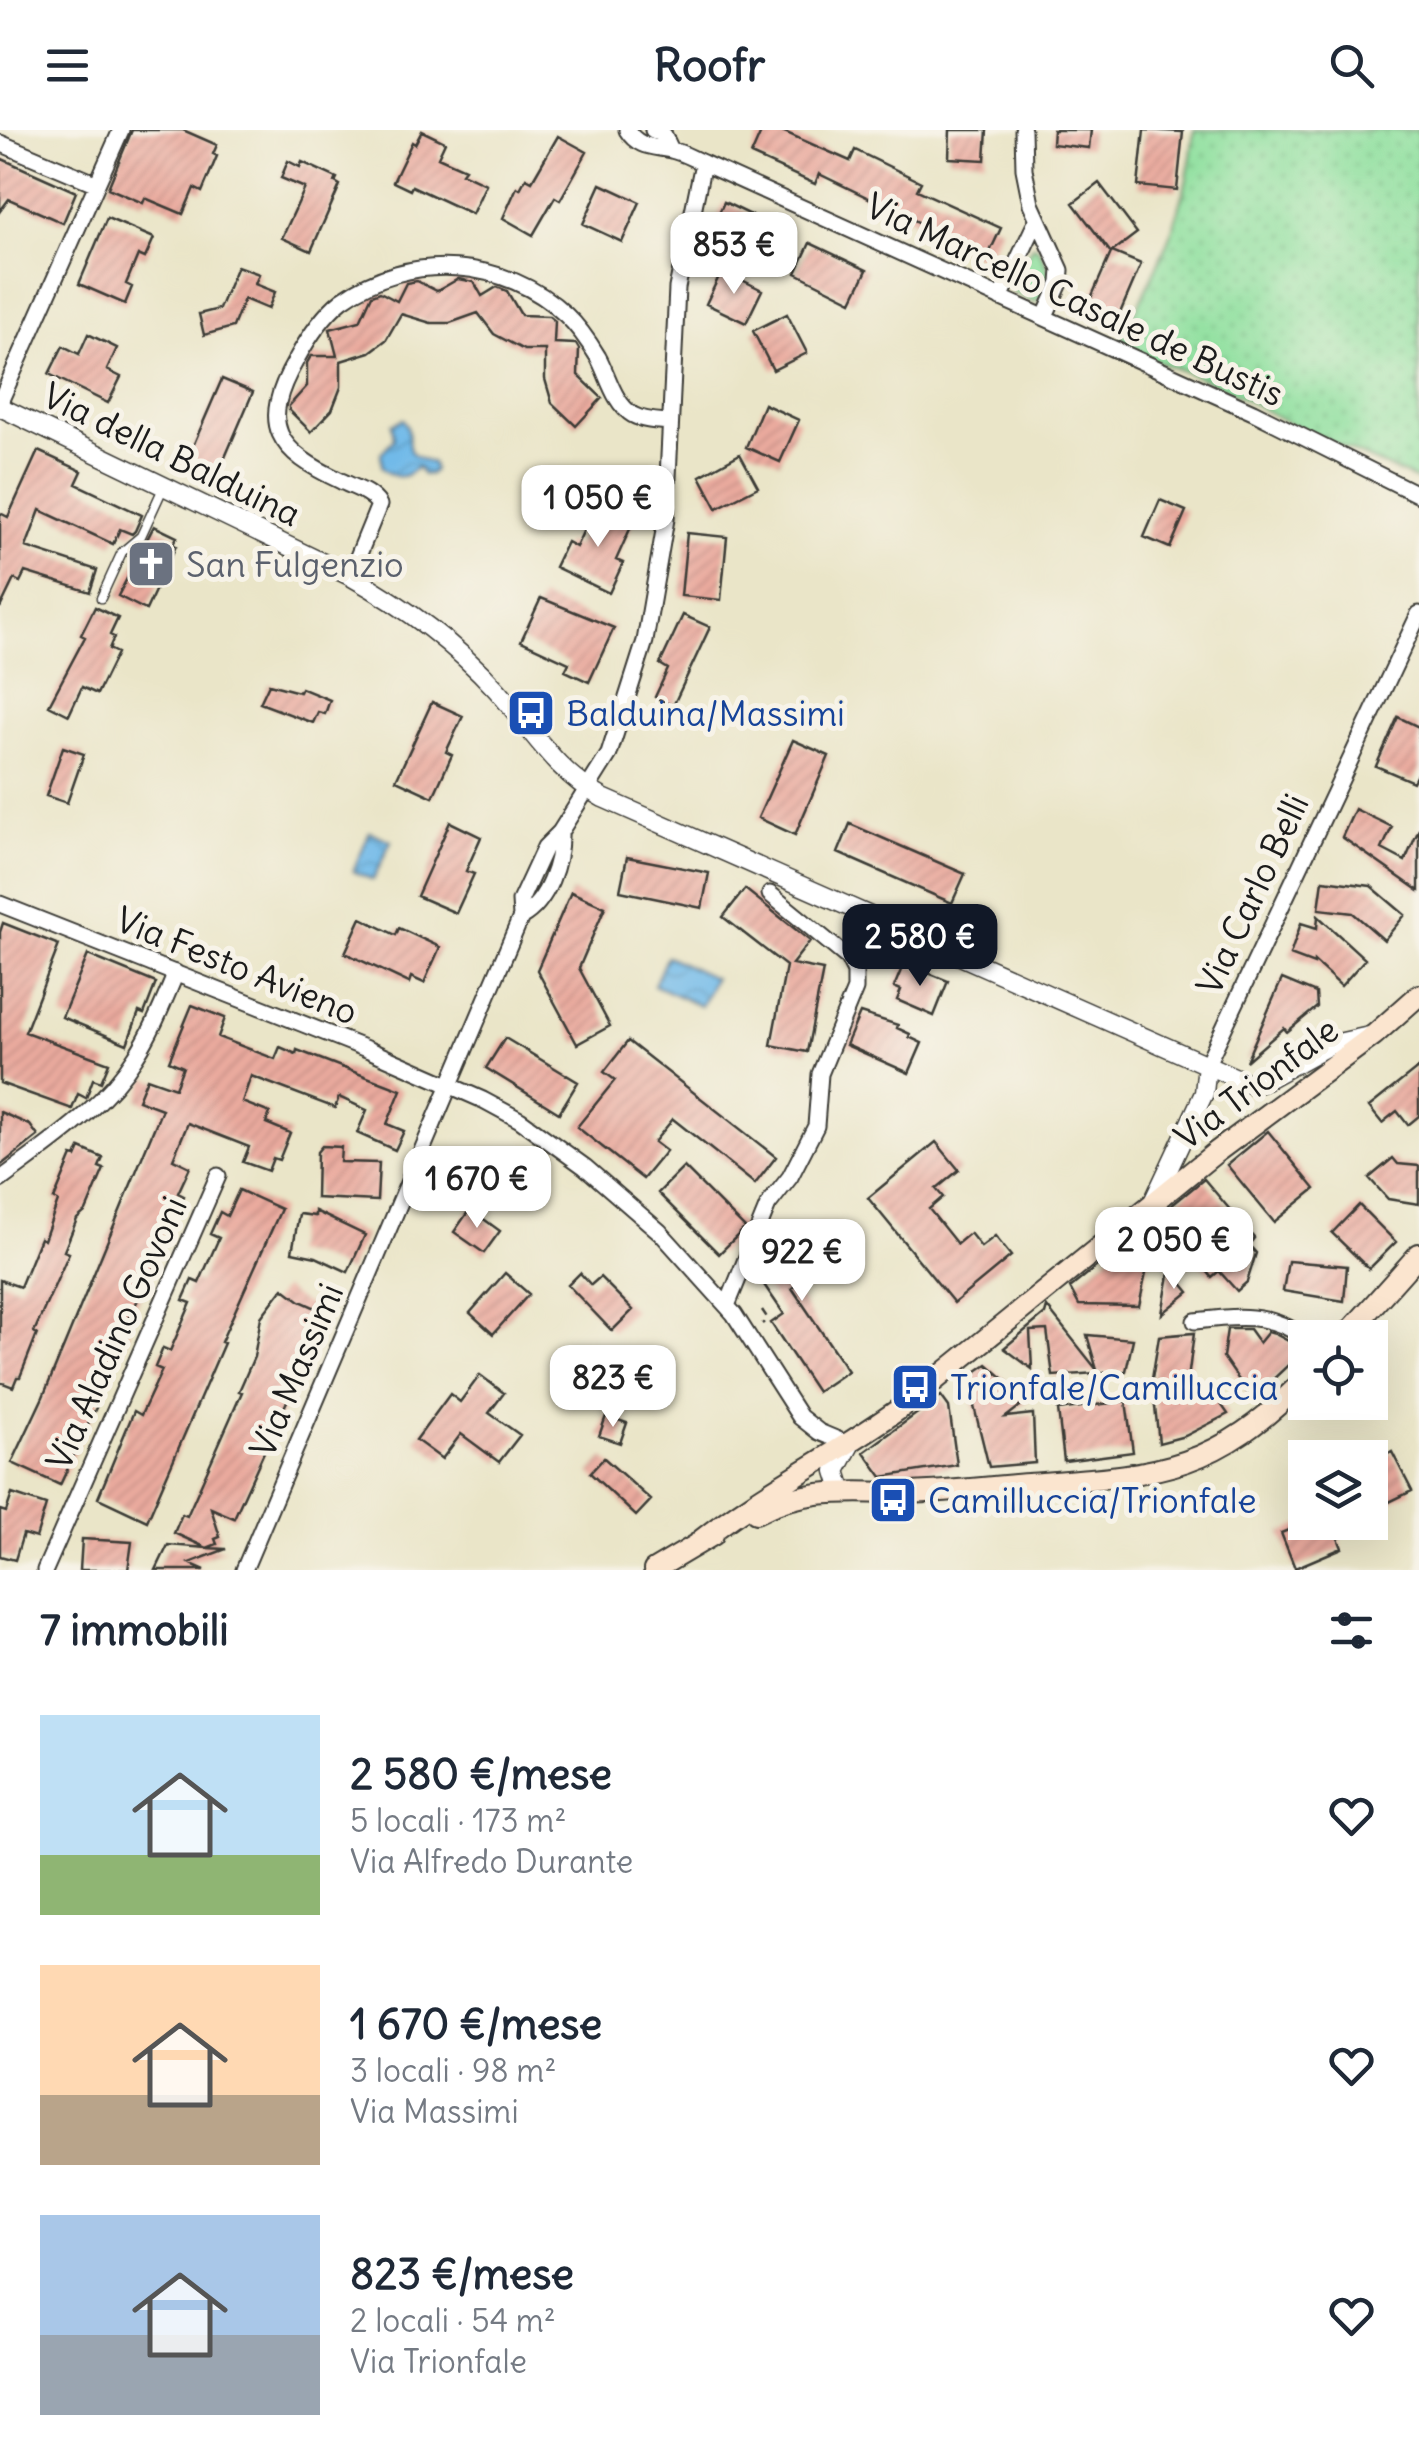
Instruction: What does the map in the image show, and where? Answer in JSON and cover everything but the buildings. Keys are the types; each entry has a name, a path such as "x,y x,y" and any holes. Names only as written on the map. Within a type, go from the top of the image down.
{"main road":[{"name":"Via Trionfale","path":"654,1570 772,1489 850,1445 902,1408 1152,1204 1374,1036 1419,996"},
{"path":"1360,1320 1419,1254"},
{"name":"Via Trionfale","path":"700,1541 784,1500 842,1490 926,1492 1122,1477 1168,1468 1209,1453 1243,1434 1288,1394"}],"street":[{"path":"0,404 121,130"},
{"path":"627,130 633,140 656,150 671,150 704,163"},
{"path":"1023,130 1024,170 1036,220 1061,270 1045,316"},
{"path":"657,131 664,135 671,150"},
{"path":"0,144 97,184"},
{"name":"Via Marcello Casale de Bustis","path":"704,163 1254,412 1419,495"},
{"name":"Via Massimi","path":"244,1570 521,917 520,902 545,847 588,790 620,724 653,606 666,519 677,288 704,163"},
{"path":"1000,298 1036,220"},
{"path":"350,576 380,504 372,495 334,478 290,450 278,434 276,414 284,381 312,333 343,300 366,286 412,270 446,266 515,282 549,300 579,328 624,409 646,420 670,422"},
{"name":"Via della Balduina","path":"0,404 350,576 448,642 502,696 554,762 588,790 1254,1085 1328,1045 1374,1036"},
{"name":"Via Carlo Belli","path":"1152,1204 1204,1093 1208,1064 1419,614"},
{"path":"727,1306 768,1204 790,1177 816,1126 820,1074 855,988 855,972 848,958 770,894"},
{"name":"Via Festo Avieno","path":"0,904 450,1086 520,1120 585,1166 660,1232 727,1306 800,1418 819,1432 850,1445"},
{"path":"0,1180 74,1124 125,1072 151,1030 176,973"},
{"name":"Via Aladino Govoni","path":"45,1570 218,1176"},
{"path":"1195,1322 1252,1316 1288,1327"},
{"path":"842,1490 836,1471 850,1445"}],"lane":[{"path":"101,598 122,552 141,536 164,486"}],"path":[{"path":"758,1327 768,1319 762,1310"}],"green space":[{"path":"1194,130 1419,130 1419,481 1294,426 1214,383 1138,354 1120,342 1158,265 1177,214 1191,160"},
{"path":"1032,246 1041,254 1049,277 1043,297 1034,302 1013,292 1010,286"}],"water":[{"path":"403,419 410,450 432,463 434,470 430,474 423,475 417,467 409,474 395,476 382,467 381,453 394,439 392,424"},
{"path":"370,832 391,841 373,880 353,871"},
{"path":"667,956 714,978 701,1006 654,985"}],"place":[{"name":"San Fulgenzio","path":"151,564"},
{"name":"Balduina/Massimi","path":"531,713"},
{"name":"Trionfale/Camilluccia","path":"915,1387"},
{"name":"Camilluccia/Trionfale","path":"893,1500"}]}
